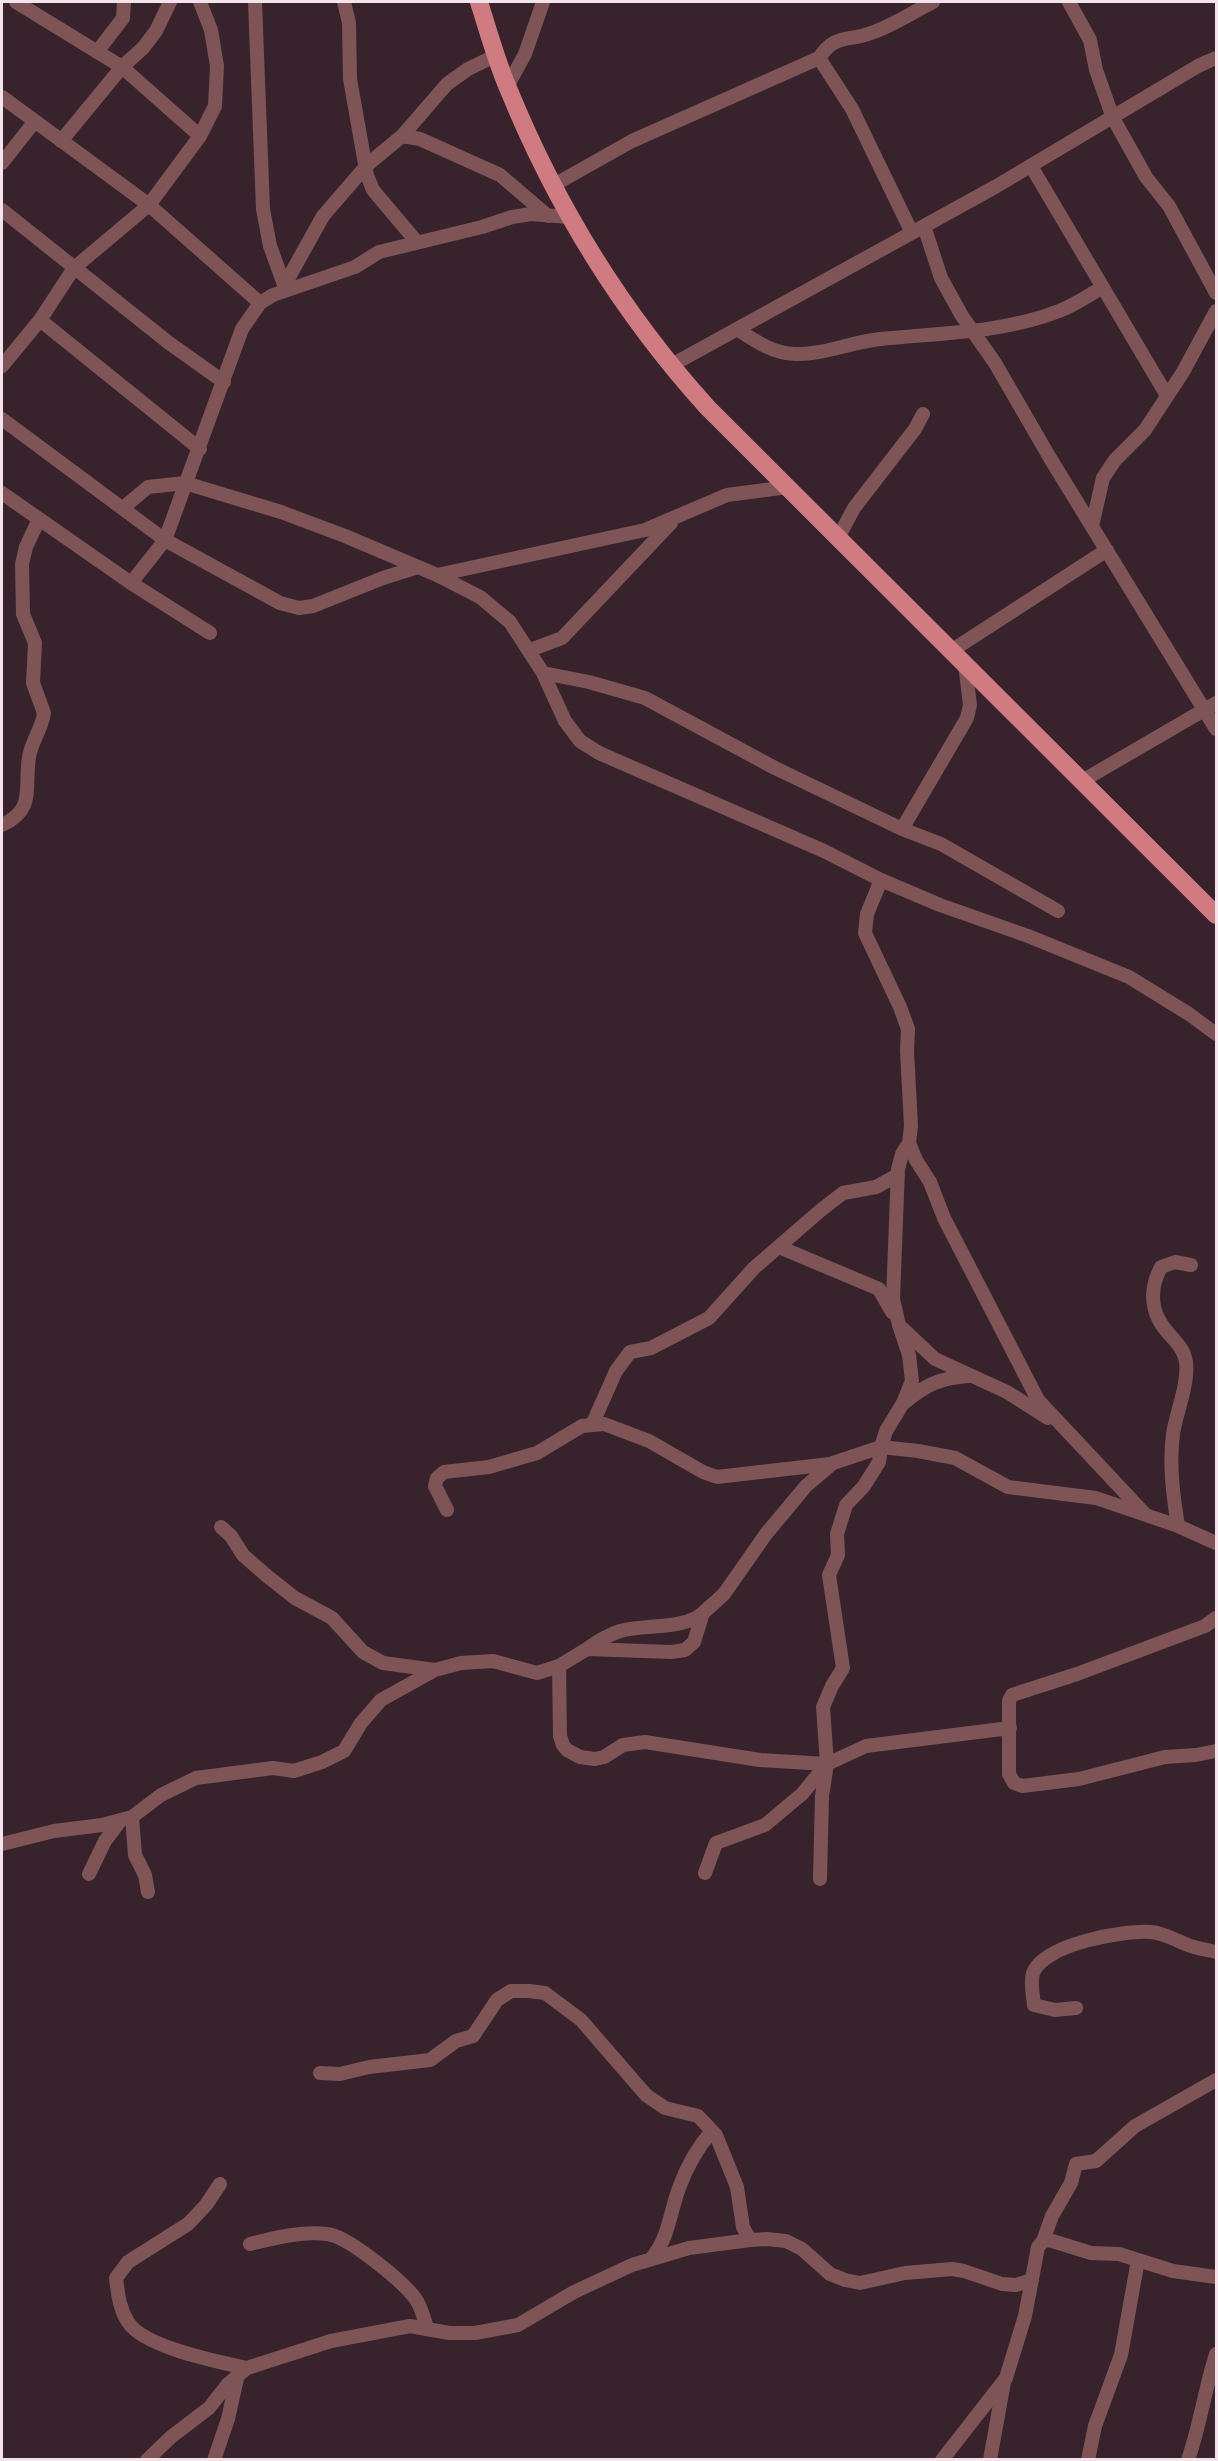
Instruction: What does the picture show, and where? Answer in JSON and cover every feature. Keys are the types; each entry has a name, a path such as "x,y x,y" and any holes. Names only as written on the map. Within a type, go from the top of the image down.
{"main road":[{"path":"479,2 507,87 552,186 608,280 670,366 708,408 1216,915"}],"street":[{"path":"16,2 123,67 200,136"},
{"path":"97,52 123,18 124,2"},
{"path":"61,141 123,67 143,48 156,31 170,2"},
{"path":"2,366 40,320 74,268 149,205 200,136 215,106 217,66 211,30 200,2"},
{"path":"255,2 262,209 270,246 285,288"},
{"path":"344,2 349,23 350,79 366,175 373,190 416,242"},
{"path":"507,87 525,54 543,2"},
{"path":"552,186 632,141 819,58 828,45 838,39 870,34 933,2"},
{"path":"1069,2 1090,40 1096,70 1113,118 1146,177 1169,206 1216,292"},
{"path":"285,288 323,216 366,165 402,136 447,84 468,69 496,55"},
{"path":"819,58 852,109 918,229 941,278 972,331 995,363 1107,550 1211,707 1216,729"},
{"path":"670,366 1031,166 1198,66 1216,58"},
{"path":"2,97 149,205 260,303"},
{"path":"2,163 35,122"},
{"path":"402,136 420,139 500,175 548,216"},
{"path":"1031,166 1166,394"},
{"path":"2,210 169,343 224,382"},
{"path":"131,583 165,540 242,329 260,303 285,288 355,267 379,252 482,227 512,217 531,214 569,217"},
{"path":"737,329 771,350 795,354 820,352 877,339 972,331 1035,319 1060,311 1103,286"},
{"path":"1092,526 1103,478 1115,460 1145,430 1166,394 1183,372 1216,311"},
{"path":"40,320 200,449"},
{"path":"838,538 854,508 915,429 923,414"},
{"path":"2,419 165,540 280,603 299,608 313,606 383,578 418,567"},
{"path":"123,508 148,487 185,483 281,512 437,575 488,604 510,622 530,650 566,721 580,741 598,753 824,850 881,880 940,905 1028,936 1129,977 1189,1014 1216,1034"},
{"path":"437,575 645,530 727,495 788,487"},
{"path":"2,493 131,583 210,633"},
{"path":"530,650 562,638 679,516"},
{"path":"2,825 15,819 25,806 28,792 29,756 44,713 33,683 35,643 23,614 22,564 26,547 39,519"},
{"path":"951,651 1107,550"},
{"path":"902,829 967,718 970,705 964,664"},
{"path":"543,673 589,682 645,698 775,768 902,829 941,844 1058,911"},
{"path":"1082,780 1211,707"},
{"path":"881,880 867,914 865,933 908,1029 909,1143 916,1160 930,1182 944,1218 1038,1400 1145,1515"},
{"path":"820,1879 822,1796 827,1764 823,1707 843,1668 829,1575 838,1555 837,1534 846,1505 864,1486 879,1462 881,1447 891,1422 903,1403 912,1380 909,1355 893,1299 898,1175 902,1154 909,1143"},
{"path":"592,1425 616,1371 630,1353 651,1348 692,1329 709,1318 754,1268 843,1193 876,1187 898,1175"},
{"path":"779,1247 879,1289 899,1325 935,1359 1007,1392 1060,1425"},
{"path":"1178,1526 1171,1478 1173,1436 1186,1364 1183,1350 1159,1320 1153,1300 1153,1282 1161,1267 1175,1262 1191,1265"},
{"path":"903,1403 925,1386 952,1377 971,1376"},
{"path":"447,1510 435,1486 436,1478 444,1472 489,1467 537,1453 582,1426 604,1424 649,1441 703,1472 717,1477 833,1463 881,1447 955,1458 1008,1487 1095,1497 1178,1526 1216,1543"},
{"path":"89,1875 105,1841 126,1819 161,1795 196,1778 273,1768 294,1771 322,1762 344,1751 361,1723 381,1700 435,1670 461,1663 492,1660 537,1673 559,1666 603,1638 620,1631 689,1622 724,1594 766,1534 802,1490 833,1463"},
{"path":"221,1527 231,1536 243,1555 295,1598 332,1618 363,1652 383,1663 435,1670"},
{"path":"587,1649 671,1652 685,1650 693,1642 703,1613"},
{"path":"1216,1618 1205,1626 1077,1674 1012,1695 1009,1701 1009,1774 1014,1783 1022,1786 1079,1779 1165,1757 1216,1751"},
{"path":"559,1666 560,1736 567,1750 580,1756 595,1759 604,1757 623,1745 645,1742 760,1760 827,1764"},
{"path":"705,1873 716,1843 765,1825 802,1794 827,1764 866,1746 1010,1728"},
{"path":"2,1845 54,1831 102,1826 126,1819"},
{"path":"126,1819 135,1855 145,1875 148,1892"},
{"path":"1076,2008 1055,2010 1034,2005 1032,1987 1034,1972 1046,1959 1087,1939 1118,1933 1153,1932 1193,1947 1216,1952"},
{"path":"320,2073 340,2074 369,2067 430,2060 456,2042 473,2036 497,2000 511,1992 545,1993 581,2020 646,2095 665,2108 698,2116 712,2131 723,2150 737,2187 743,2227 750,2240"},
{"path":"990,2460 998,2426 1004,2382 1024,2316 1038,2247 1043,2241 1052,2216 1071,2184 1076,2164 1096,2161 1136,2126 1216,2080"},
{"path":"652,2258 659,2250 663,2236 671,2224 676,2196 689,2162 700,2144 712,2131"},
{"path":"220,2184 206,2205 188,2224 128,2262 116,2278 118,2301 128,2325 168,2348 243,2371"},
{"path":"250,2244 300,2234 328,2234 346,2240 404,2286 417,2300 428,2328"},
{"path":"147,2460 171,2437 209,2408 228,2384 243,2371 331,2341 410,2326 450,2333 475,2333 518,2325 574,2292 632,2265 689,2248 750,2240 786,2241 802,2249 830,2274 860,2283 905,2273 952,2269 1002,2284 1016,2285 1032,2280"},
{"path":"1043,2241 1049,2240 1091,2253 1119,2254 1190,2274 1216,2277"},
{"path":"1088,2460 1095,2426 1121,2355 1138,2260"},
{"path":"1188,2460 1202,2417 1209,2376 1216,2354"},
{"path":"214,2460 243,2371"},
{"path":"942,2460 1004,2382"}]}
